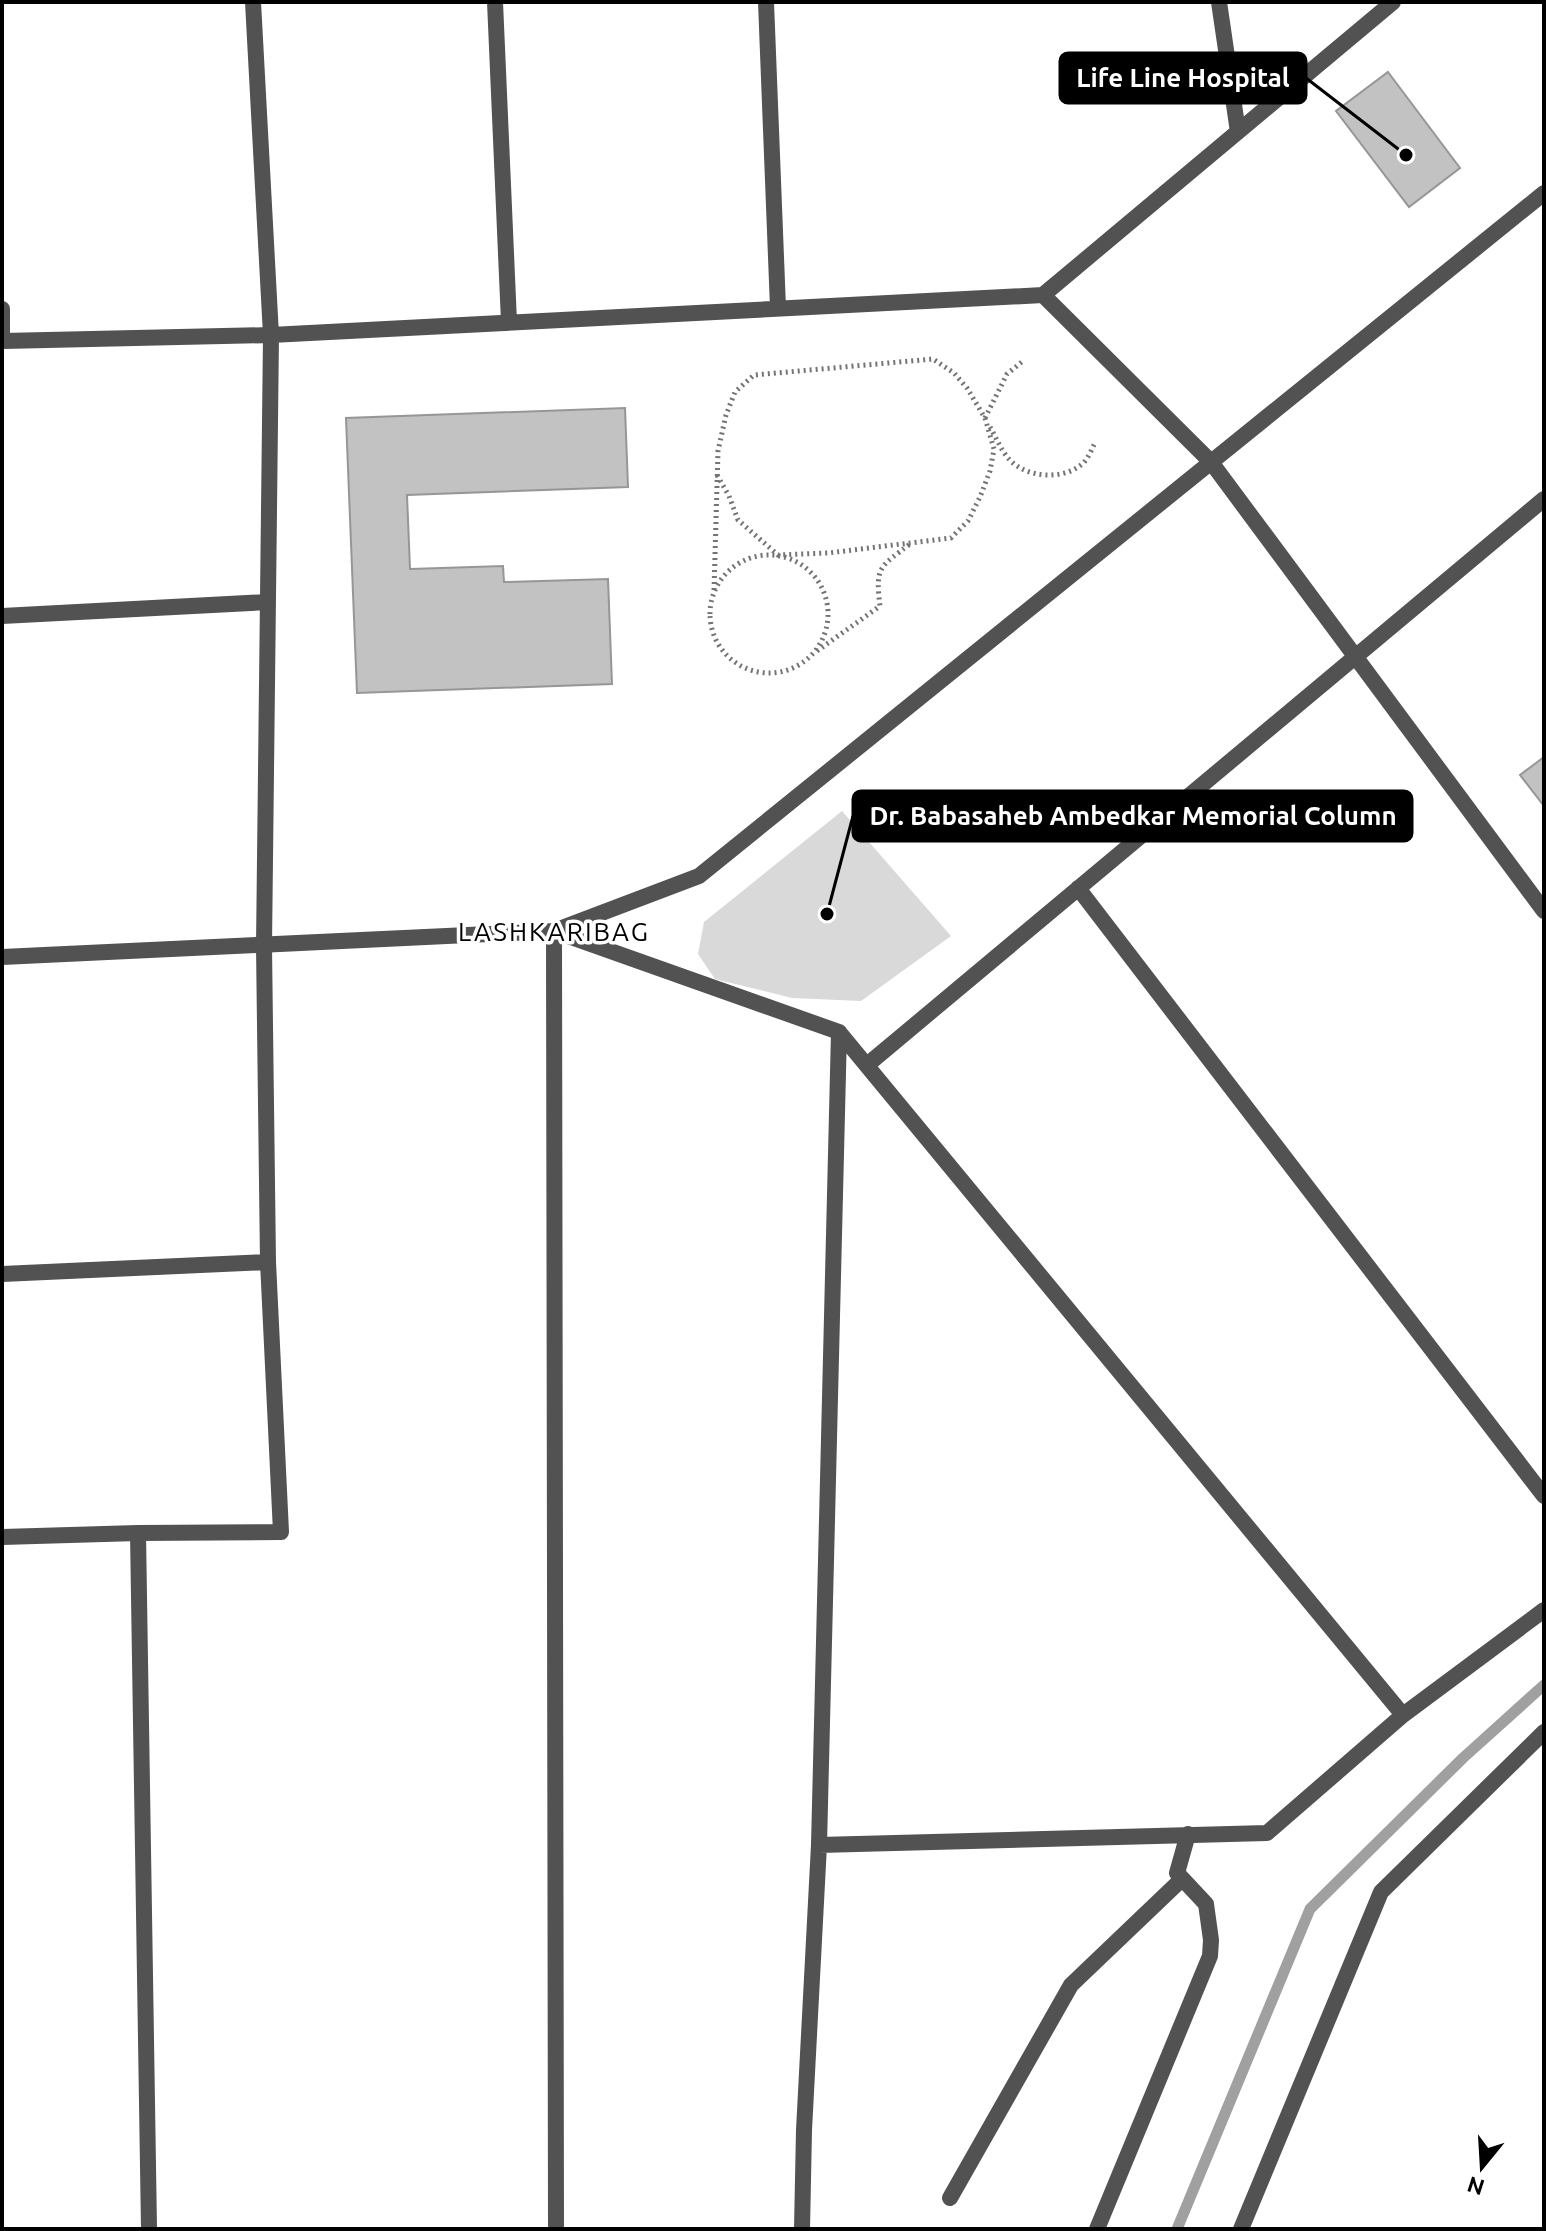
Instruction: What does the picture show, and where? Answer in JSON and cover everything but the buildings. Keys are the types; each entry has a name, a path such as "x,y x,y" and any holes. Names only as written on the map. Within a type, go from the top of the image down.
{"street":[{"path":"2,1537 281,1532 268,1262 264,946 271,335 253,2"},
{"path":"495,2 509,322"},
{"path":"766,2 778,308"},
{"path":"1219,2 1238,132"},
{"path":"2,309 2,341 271,335 1043,295 1393,2"},
{"path":"2,957 554,931 699,876 1544,193"},
{"path":"1043,295 1211,462 1544,911"},
{"path":"867,1065 1544,499"},
{"path":"2,616 268,602"},
{"path":"1078,888 1544,1496"},
{"path":"554,931 839,1032 1403,1715"},
{"path":"554,931 556,2229"},
{"path":"802,2229 819,1845 839,1032"},
{"path":"2,1274 268,1262"},
{"path":"138,1533 149,2229"},
{"path":"819,1845 1267,1833 1403,1715 1542,1614"},
{"path":"1241,2229 1381,1892 1544,1732"},
{"path":"1097,2229 1210,1956 1206,1904 1177,1873 1188,1834"},
{"path":"950,2198 1071,1985 1182,1879"}],"path":[{"path":"910,543 882,565 877,585 880,606 799,665 786,671 765,673 746,668 729,657 716,642 709,611 714,590 718,451 735,392 754,375 933,359 954,373 967,388 1008,458 1019,468 1036,474 1064,474 1084,463 1095,443"},
{"path":"714,590 727,571 744,559 757,555 828,553 951,538 968,521 990,471 994,449 985,418 1007,374 1023,361"},
{"path":"717,475 738,520 778,555 798,561 814,574 825,592 829,620 823,640 814,652"}],"shaded area":[{"path":"842,811 951,936 861,1001 792,998 715,979 698,954 704,922"}],"waterway":[{"path":"1177,2229 1310,1909 1463,1758 1544,1685"}],"place":[{"name":"Life Line Hospital","path":"1406,155"},
{"name":"Dr. Babasaheb Ambedkar Memorial Column","path":"827,914"}],"district":[{"name":"LASHKARIBAG","path":"554,931"}]}
